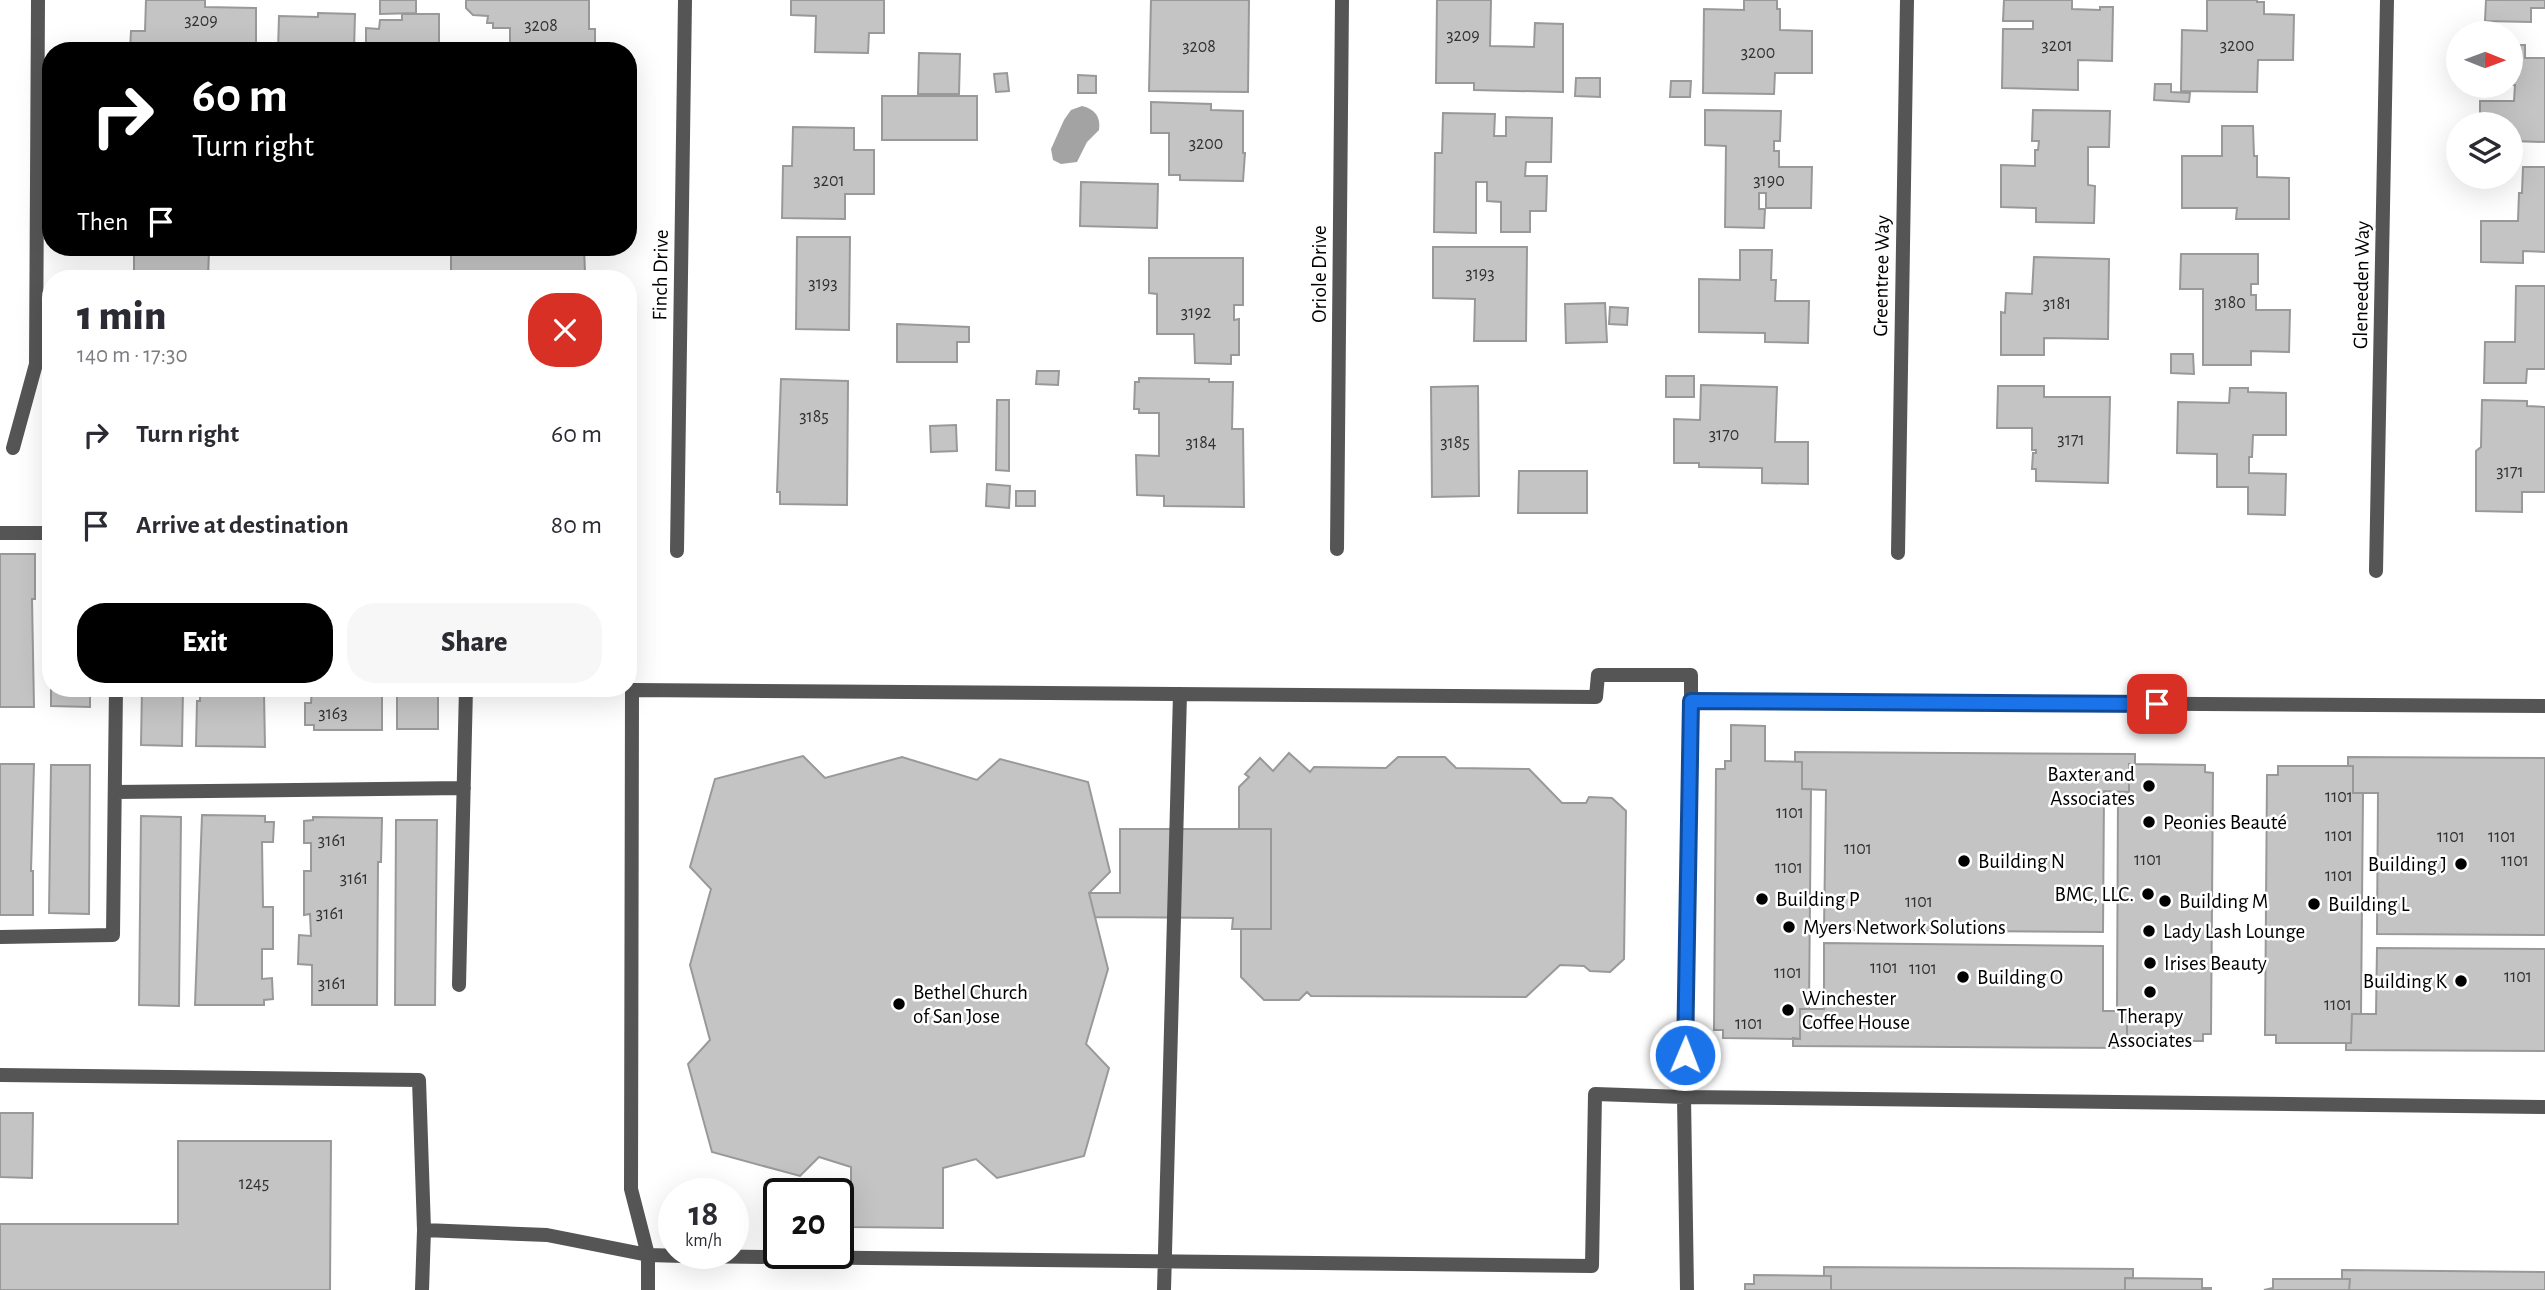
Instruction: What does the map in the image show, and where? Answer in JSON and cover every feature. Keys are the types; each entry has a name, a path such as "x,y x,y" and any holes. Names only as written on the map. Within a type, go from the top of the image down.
{"street":[{"path":"13,448 36,364 38,0"},
{"name":"Finch Drive","path":"677,551 685,0"},
{"name":"Oriole Drive","path":"1337,549 1342,0"},
{"name":"Greentree Way","path":"1898,553 1907,0"},
{"name":"Gleneeden Way","path":"2376,572 2388,0"},
{"path":"0,533 42,534"},
{"path":"637,690 1597,697 1598,675 1691,675 1684,1097 1688,1290"},
{"path":"1164,1290 1180,694"},
{"path":"0,937 114,935 116,697"},
{"path":"459,985 466,697"},
{"path":"632,697 631,1189 648,1255 648,1290"},
{"path":"1691,701 2545,706"},
{"path":"115,792 464,788"},
{"path":"0,1075 419,1080 424,1230 422,1290"},
{"path":"424,1230 547,1235 648,1255 1592,1266 1595,1094 2545,1107"}],"shaded area":[{"path":"1082,106 1096,114 1099,130 1087,142 1077,162 1061,164 1053,160 1051,149 1071,110"}],"building":[{"path":"146,0 205,0 205,7 256,8 256,42 130,42 131,31 145,31"},
{"path":"380,0 416,0 416,13 380,14"},
{"path":"466,0 589,0 589,29 595,29 595,42 510,42 510,28 493,28 493,23 487,23 488,16 473,15 466,8"},
{"path":"791,0 884,0 884,33 869,33 868,53 815,52 816,16 791,15"},
{"path":"1151,0 1249,0 1248,92 1149,91"},
{"path":"1437,0 1491,0 1490,46 1534,47 1535,23 1563,24 1563,92 1474,90 1474,83 1436,83"},
{"path":"1744,0 1777,0 1780,30 1812,31 1812,73 1775,73 1774,94 1703,93 1704,9 1744,10"},
{"path":"2004,0 2072,0 2072,9 2100,10 2100,7 2113,7 2112,61 2078,60 2078,90 2002,88 2003,29 2033,29 2033,21 2003,21"},
{"path":"2207,0 2257,0 2264,2 2264,14 2294,15 2293,60 2258,60 2257,92 2181,91 2182,30 2207,31"},
{"path":"2486,0 2545,0 2545,8 2531,8 2531,22 2485,21"},
{"path":"318,13 355,14 354,42 278,42 279,16 318,17"},
{"path":"402,14 439,14 439,42 366,42 366,28 379,29 380,20 402,20"},
{"path":"2525,45 2525,58 2545,58 2545,142 2523,141 2523,112 2480,112 2480,101 2514,101 2514,98 2524,98"},
{"path":"919,53 960,54 959,94 918,94"},
{"path":"1007,73 1009,91 996,92 994,74"},
{"path":"1078,75 1096,76 1096,93 1078,93"},
{"path":"1576,78 1600,78 1600,97 1575,96"},
{"path":"1671,81 1691,81 1690,97 1670,97"},
{"path":"2155,84 2171,84 2171,92 2190,93 2189,102 2154,100"},
{"path":"882,96 977,96 977,140 882,140"},
{"path":"1151,102 1211,104 1211,110 1243,111 1243,181 1180,180 1180,175 1169,175 1169,133 1151,133"},
{"path":"1705,110 1781,111 1780,141 1774,141 1774,151 1779,151 1779,167 1812,167 1811,208 1766,208 1766,193 1759,193 1759,209 1765,209 1764,228 1725,227 1726,146 1705,145"},
{"path":"2033,110 2110,111 2109,147 2088,147 2088,185 2095,186 2094,223 2036,222 2036,208 2001,207 2001,165 2035,166 2035,150 2038,150 2039,141 2032,141"},
{"path":"1443,113 1495,114 1494,136 1506,136 1506,117 1552,118 1551,162 1526,162 1525,176 1547,176 1546,211 1530,211 1530,232 1501,232 1501,202 1487,201 1487,182 1476,182 1476,233 1434,232 1435,153 1442,153"},
{"path":"2222,126 2253,126 2257,177 2289,178 2289,219 2236,219 2237,208 2182,208 2182,156 2222,156"},
{"path":"793,127 854,128 854,150 874,150 874,194 845,194 845,219 782,218 783,166 792,166"},
{"path":"2523,167 2545,167 2545,252 2523,251 2523,263 2481,262 2481,221 2518,221 2519,193 2522,193"},
{"path":"1081,182 1158,184 1157,228 1080,226"},
{"path":"797,237 850,237 849,330 796,329"},
{"path":"1433,247 1527,247 1526,341 1474,341 1475,299 1433,298"},
{"path":"1740,250 1772,250 1771,280 1776,280 1775,301 1809,301 1808,343 1765,342 1765,333 1699,332 1699,279 1740,280"},
{"path":"2181,254 2258,254 2258,284 2251,284 2251,295 2256,295 2256,310 2290,310 2289,352 2251,351 2251,365 2203,365 2203,289 2180,289"},
{"path":"134,256 209,256 208,270 134,270"},
{"path":"451,256 584,256 585,270 451,270"},
{"path":"2034,257 2109,259 2108,339 2044,338 2044,355 2001,355 2001,312 2005,313 2006,293 2032,294"},
{"path":"1149,258 1243,258 1243,305 1234,305 1234,320 1239,319 1239,355 1231,355 1231,364 1195,363 1194,334 1157,334 1157,294 1149,293"},
{"path":"2516,286 2545,286 2545,369 2527,369 2526,383 2484,383 2485,342 2515,342"},
{"path":"1605,303 1607,342 1566,343 1565,304"},
{"path":"1610,307 1628,308 1627,325 1609,324"},
{"path":"897,324 969,327 969,342 957,342 957,362 897,362"},
{"path":"2171,354 2193,354 2194,374 2171,373"},
{"path":"1037,371 1059,371 1058,385 1036,384"},
{"path":"1666,376 1694,376 1694,397 1666,397"},
{"path":"1139,378 1233,382 1232,429 1243,429 1244,507 1164,506 1164,496 1137,495 1136,455 1159,456 1159,413 1139,413 1139,409 1134,409 1135,382 1139,382"},
{"path":"781,379 848,381 847,505 780,504 780,492 777,492"},
{"path":"1701,385 1777,387 1775,442 1808,442 1808,484 1762,483 1762,468 1699,467 1699,463 1674,463 1674,419 1700,420"},
{"path":"1478,386 1479,496 1432,497 1431,387"},
{"path":"1998,386 2044,386 2044,397 2110,397 2108,483 2036,481 2036,469 2032,469 2033,453 2036,453 2036,450 2032,450 2032,428 1997,428"},
{"path":"2230,388 2248,388 2248,392 2286,393 2286,435 2253,435 2252,457 2249,457 2249,473 2286,474 2285,515 2248,514 2248,487 2217,487 2217,454 2177,453 2178,402 2229,403"},
{"path":"997,400 1009,400 1009,471 996,470"},
{"path":"2482,400 2527,401 2527,406 2545,407 2545,492 2522,492 2522,512 2476,511 2476,451 2481,447"},
{"path":"956,425 957,451 931,452 930,426"},
{"path":"1519,471 1587,471 1587,513 1518,513"},
{"path":"987,484 1010,486 1009,508 986,506"},
{"path":"1016,491 1035,491 1035,506 1016,506"},
{"path":"0,554 35,554 35,599 32,599 34,707 0,707"},
{"path":"51,697 90,697 90,707 51,706"},
{"path":"142,697 183,697 182,746 141,745"},
{"path":"200,697 264,697 265,747 196,746 197,701 200,701"},
{"path":"311,697 382,697 382,730 314,730 314,725 305,725 305,703 311,703"},
{"path":"397,697 438,697 438,729 397,729"},
{"name":"Building P","path":"1731,725 1765,726 1765,761 1802,762 1802,789 1811,789 1809,1009 1800,1009 1800,1039 1723,1038 1723,1030 1714,1030 1716,769 1725,769 1725,761 1731,761"},
{"name":"Building N","path":"1795,752 2135,754 2135,764 2129,764 2129,792 2104,791 2103,932 1824,930 1826,790 1802,789 1802,762 1795,762"},
{"path":"1289,753 1310,772 1314,767 1386,768 1398,757 1445,757 1456,768 1529,769 1562,803 1586,803 1589,797 1612,798 1626,811 1624,959 1610,972 1590,971 1584,966 1560,965 1526,997 1311,996 1307,992 1299,1000 1264,1000 1241,977 1241,929 1271,929 1271,829 1239,829 1239,787 1249,777 1245,774 1260,758 1273,771"},
{"name":"Bethel Church of San Jose","path":"803,756 825,778 902,757 977,780 1000,759 1088,782 1110,872 1089,893 1108,969 1086,1044 1109,1068 1084,1156 997,1178 976,1159 943,1168 943,1228 854,1227 854,1178 851,1178 851,1167 819,1157 800,1176 712,1152 688,1064 710,1040 690,965 711,889 690,867 715,779"},
{"name":"Building J","path":"2348,757 2545,758 2545,935 2377,934 2378,793 2353,793 2353,766 2348,766"},
{"path":"0,764 34,764 31,871 33,915 0,915"},
{"name":"Building M","path":"2129,764 2205,765 2205,772 2213,773 2211,1034 2203,1034 2203,1041 2127,1041 2127,1011 2117,1011 2118,792 2129,792"},
{"path":"51,765 90,765 89,914 49,913"},
{"name":"Building L","path":"2278,766 2353,766 2353,793 2363,793 2361,1014 2352,1014 2351,1043 2276,1043 2276,1035 2265,1035 2267,775 2278,775"},
{"path":"202,815 265,816 265,822 274,822 273,842 262,842 263,907 273,907 273,949 262,949 262,979 272,978 273,999 264,1000 264,1005 195,1005"},
{"path":"141,816 181,817 179,1006 139,1005"},
{"path":"313,817 382,818 381,862 378,862 377,1005 312,1005 312,965 298,964 299,935 311,936 310,914 304,915 304,871 311,871 311,843 304,843 304,821 313,820"},
{"path":"396,820 437,820 435,1005 395,1005"},
{"path":"1120,829 1271,829 1271,929 1232,929 1233,918 1095,917 1089,893 1120,893"},
{"name":"Building O","path":"1824,943 2103,946 2103,1011 2127,1011 2127,1041 2133,1041 2133,1048 1793,1046 1793,1038 1800,1039 1800,1009 1824,1009"},
{"name":"Building K","path":"2377,948 2545,949 2545,1051 2346,1050 2346,1043 2351,1043 2352,1014 2376,1014"},
{"path":"0,1113 33,1113 32,1178 0,1177"},
{"path":"178,1141 331,1141 330,1290 0,1290 0,1224 178,1224"},
{"path":"1824,1267 2133,1269 2133,1278 2125,1278 2125,1290 1831,1290 1831,1276 1824,1276"},
{"path":"2342,1270 2545,1272 2545,1290 2349,1290 2350,1279 2342,1279"},
{"path":"1754,1275 1831,1276 1831,1290 1745,1290 1745,1284 1754,1284"},
{"path":"2125,1278 2202,1279 2202,1288 2211,1290 2125,1290"},
{"path":"2273,1279 2350,1279 2349,1290 2264,1290 2273,1288"}],"place":[{"name":"Baxter and Associates","path":"2149,786"},
{"name":"Peonies Beauté","path":"2149,822"},
{"name":"Building N","path":"1964,861"},
{"name":"Building J","path":"2461,864"},
{"name":"BMC, LLC.","path":"2148,894"},
{"name":"Building P","path":"1762,899"},
{"name":"Building M","path":"2165,901"},
{"name":"Building L","path":"2314,904"},
{"name":"Myers Network Solutions","path":"1789,927"},
{"name":"Lady Lash Lounge","path":"2149,931"},
{"name":"Irises Beauty","path":"2150,963"},
{"name":"Building O","path":"1963,977"},
{"name":"Building K","path":"2461,981"},
{"name":"Therapy Associates","path":"2150,992"},
{"name":"Bethel Church of San Jose","path":"899,1004"},
{"name":"Winchester Coffee House","path":"1788,1010"}],"route":[{"path":"1685,1055 1691,701 2157,704"}]}
